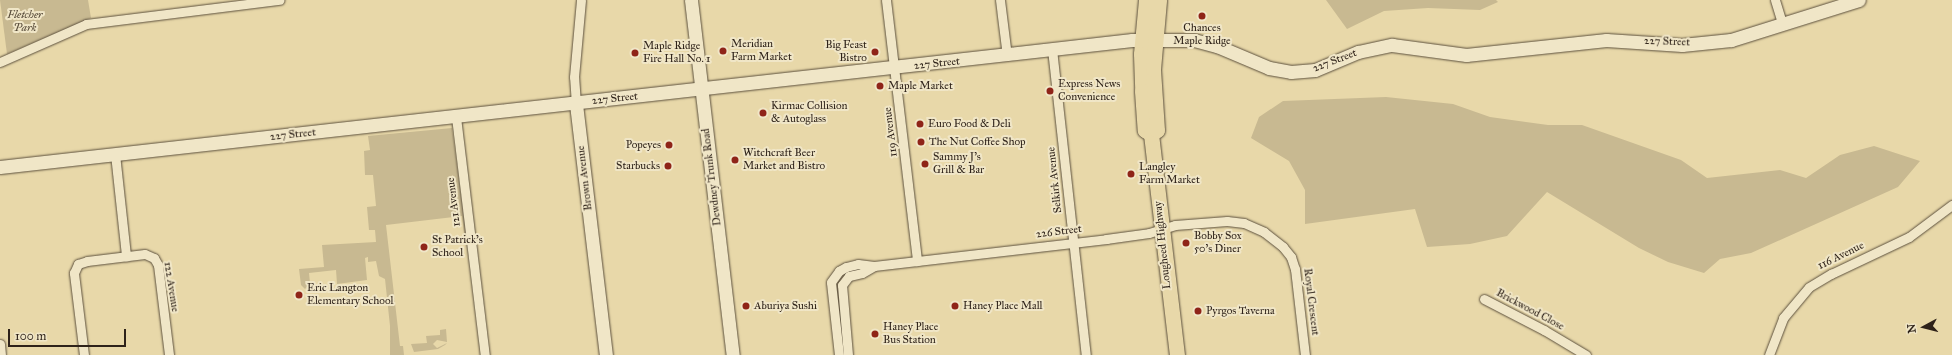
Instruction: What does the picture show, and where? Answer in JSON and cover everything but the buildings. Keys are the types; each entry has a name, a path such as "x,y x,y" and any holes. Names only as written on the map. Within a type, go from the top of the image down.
{"main road":[{"name":"Dewdney Trunk Road","path":"691,0 733,355"},
{"name":"Lougheed Highway","path":"1146,0 1149,39 1144,126 1145,130 1151,134 1177,355"},
{"name":"Lougheed Highway","path":"1149,39 1159,0"},
{"name":"227 Street","path":"0,167 1149,39 1203,42 1269,68 1304,72 1326,67 1364,50 1392,45 1466,55 1606,40 1682,45 1731,40 1859,0"},
{"name":"Brown Avenue","path":"576,104 606,355"}],"street":[{"path":"0,62 86,24 280,0"},
{"name":"Brown Avenue","path":"576,104 574,77 582,0"},
{"name":"119 Avenue","path":"886,0 917,261"},
{"path":"1000,0 1007,56"},
{"path":"1775,0 1782,24"},
{"name":"Selkirk Avenue","path":"1052,49 1086,355"},
{"name":"121 Avenue","path":"456,117 484,355"},
{"path":"115,154 126,256"},
{"name":"116 Avenue","path":"1769,355 1783,318 1809,287 1830,274 1909,237 1952,205"},
{"name":"226 Street","path":"839,355 831,286 834,276 846,267 858,264 874,266 1074,243 1149,233 1161,229 1195,223 1240,222 1264,232 1289,254"},
{"name":"122 Avenue","path":"84,355 74,273 78,264 87,261 145,254 154,258 158,265 169,355"},
{"name":"Royal Crescent","path":"1289,254 1295,269 1305,355"},
{"path":"848,355 842,285 849,276 862,273 874,266"},
{"name":"Brickwood Close","path":"1484,299 1544,330 1586,355"},
{"path":"0,344 1,355"}],"green space":[{"name":"Fletcher Park","path":"0,0 88,0 91,18 7,54"},
{"path":"1326,0 1496,0 1498,2 1480,10 1428,8 1384,11 1347,29"},
{"path":"1386,97 1453,104 1490,117 1548,125 1582,125 1681,160 1707,178 1780,170 1806,178 1840,155 1874,146 1920,161 1898,187 1751,253 1720,259 1704,273 1668,262 1639,248 1547,192 1507,236 1470,244 1427,247 1415,209 1305,224 1305,190 1289,161 1251,138 1259,117 1283,101"},
{"path":"452,128 467,239 465,240 462,216 386,225 400,346 403,346 404,355 390,355 390,326 385,279 379,276 376,261 368,262 368,257 365,258 367,280 337,284 336,270 309,273 310,283 305,289 301,285 299,269 324,267 322,245 376,242 375,230 369,230 367,207 376,206 373,175 365,175 364,151 370,150 368,136"},
{"path":"446,329 447,342 437,340 433,344 437,348 447,343 445,345 438,349 414,352 411,344 427,343 426,336 440,335 440,330"}],"place":[{"name":"Chances Maple Ridge","path":"1202,16"},
{"name":"Meridian Farm Market","path":"723,51"},
{"name":"Big Feast Bistro","path":"875,52"},
{"name":"Maple Ridge Fire Hall No. 1","path":"635,53"},
{"name":"Maple Market","path":"880,86"},
{"name":"Express News Convenience","path":"1050,91"},
{"name":"Kirmac Collision & Autoglass","path":"763,113"},
{"name":"Euro Food & Deli","path":"920,124"},
{"name":"The Nut Coffee Shop","path":"921,142"},
{"name":"Popeyes","path":"669,145"},
{"name":"Witchcraft Beer Market and Bistro","path":"735,160"},
{"name":"Sammy J's Grill & Bar","path":"925,164"},
{"name":"Starbucks","path":"668,166"},
{"name":"Langley Farm Market","path":"1131,174"},
{"name":"Bobby Sox 50's Diner","path":"1186,243"},
{"name":"St Patrick's School","path":"424,247"},
{"name":"Eric Langton Elementary School","path":"299,295"},
{"name":"Aburiya Sushi","path":"746,306"},
{"name":"Haney Place Mall","path":"955,306"},
{"name":"Pyrgos Taverna","path":"1198,311"},
{"name":"Haney Place Bus Station","path":"875,334"}]}
